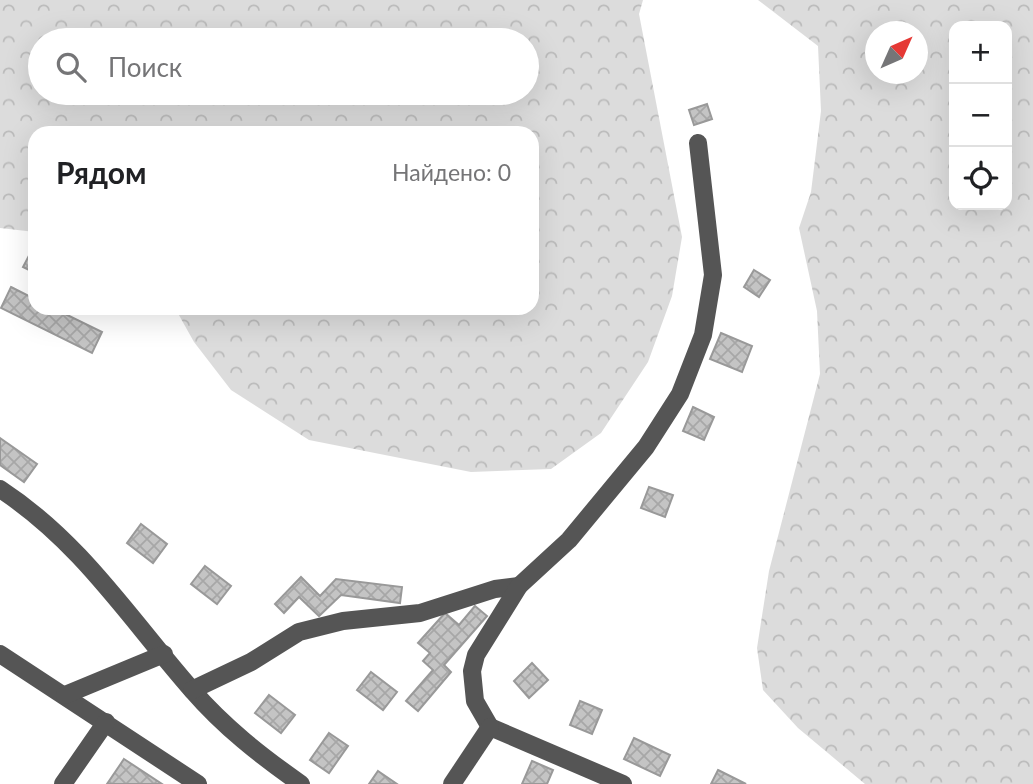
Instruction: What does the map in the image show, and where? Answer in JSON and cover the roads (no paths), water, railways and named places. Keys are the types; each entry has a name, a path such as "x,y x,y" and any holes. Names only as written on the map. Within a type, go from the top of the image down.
{"street":[{"path":"622,784 490,727 475,701 472,671 476,655 519,586 578,530 646,447 680,394 703,335 713,275 698,143"},
{"path":"0,489 34,511 110,587 192,690 251,750 301,784"},
{"path":"192,690 251,662 299,632 342,621 420,613 495,589 519,586"},
{"path":"0,654 198,784"},
{"path":"65,695 164,654"},
{"path":"64,784 106,722"},
{"path":"452,784 490,727"}]}
